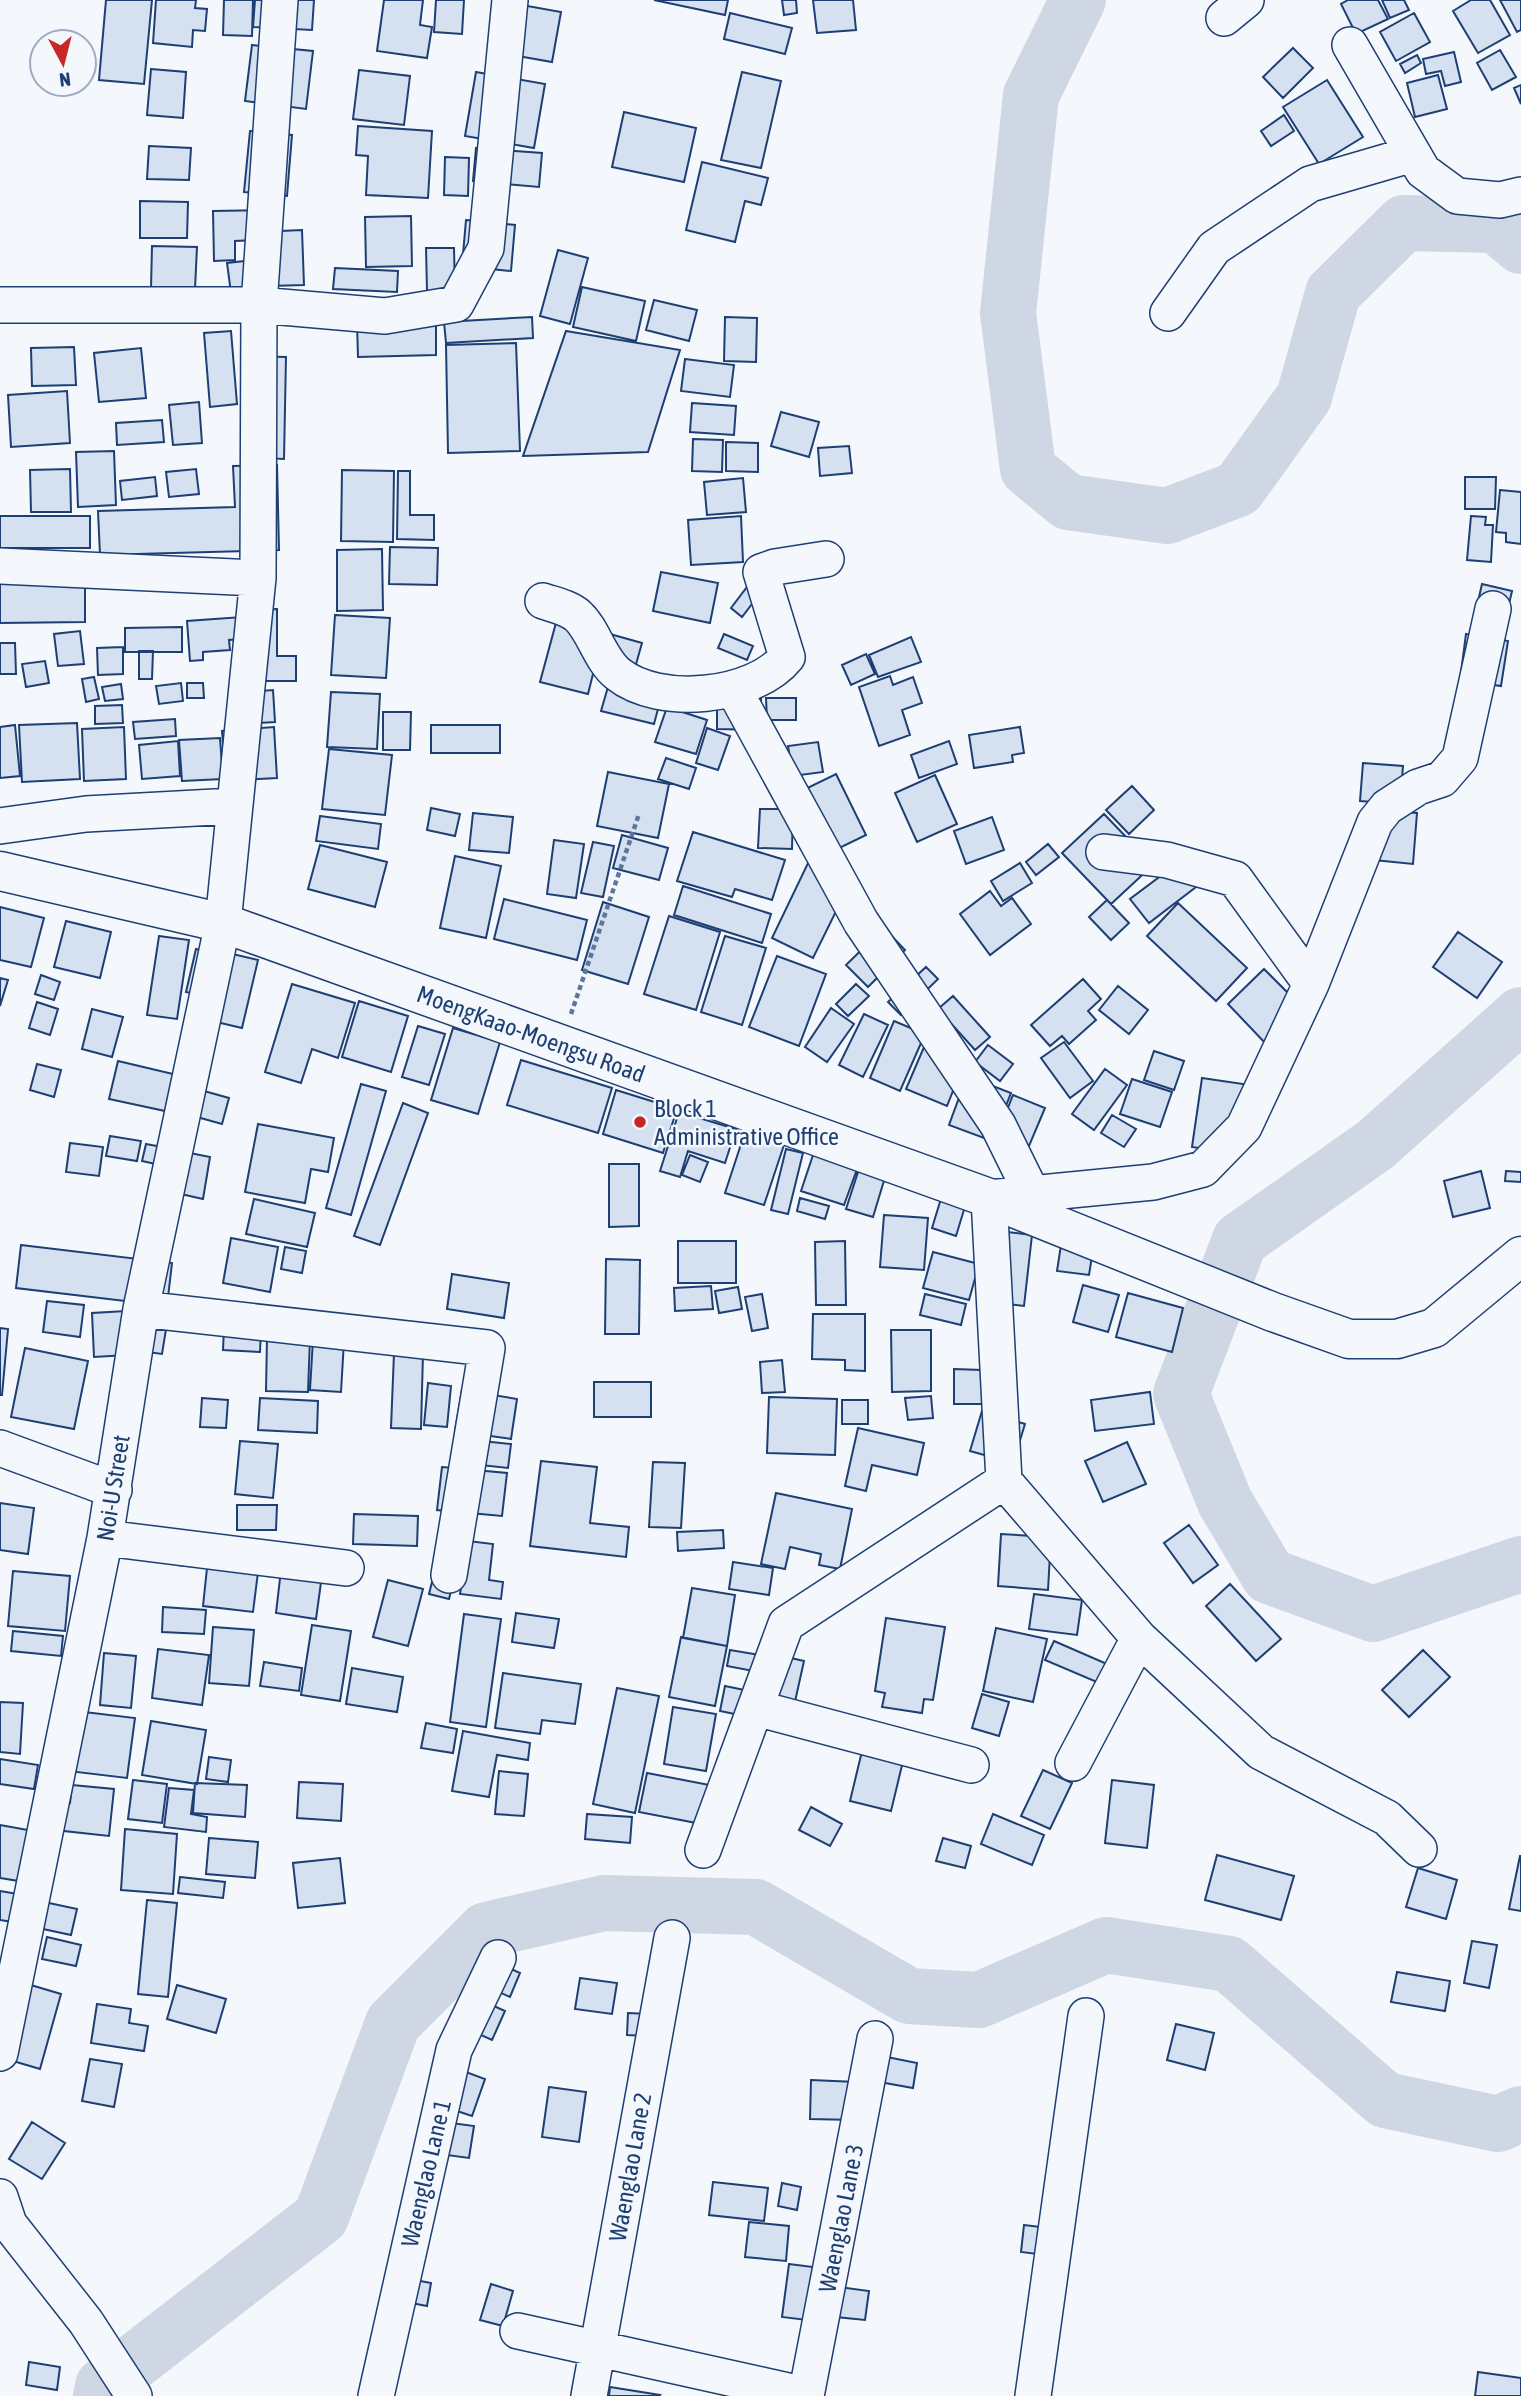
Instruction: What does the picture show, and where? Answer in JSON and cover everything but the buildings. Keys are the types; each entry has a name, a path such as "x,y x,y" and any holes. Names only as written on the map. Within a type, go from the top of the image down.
{"main road":[{"name":"MoengKaao-Moengsu Road","path":"0,871 223,923 989,1198 1273,1312 1349,1339 1397,1339 1434,1328 1521,1256"}],"street":[{"name":"Noi-U Street","path":"0,2053 105,1538 141,1309 223,923 258,578 259,305 280,0"},
{"path":"0,305 259,305 385,316 456,304 486,248 510,0"},
{"path":"1350,46 1423,171 1457,196 1500,200 1521,195"},
{"path":"1168,313 1214,248 1310,184 1413,154"},
{"path":"543,601 579,617 618,674 666,695 734,690 777,669 787,657 761,572 775,567 826,559"},
{"path":"0,566 258,578"},
{"path":"1419,1849 1387,1818 1261,1752 1139,1638 1004,1481 989,1198 1153,1182 1203,1169 1244,1127 1311,985 1375,822 1387,807 1418,787 1443,779 1460,758 1493,609"},
{"path":"734,690 861,922 998,1125 1032,1194"},
{"path":"0,825 86,814 233,806"},
{"path":"1104,852 1167,860 1235,879 1311,985"},
{"path":"141,1309 487,1348 449,1575"},
{"path":"0,1448 114,1490"},
{"path":"703,1850 786,1624 1004,1481"},
{"path":"105,1538 346,1568"},
{"path":"1073,1763 1139,1638"},
{"path":"755,1708 971,1765"},
{"name":"Waenglao Lane 2","path":"589,2396 672,1938"},
{"name":"Waenglao Lane 1","path":"376,2396 454,2050 498,1958"},
{"path":"1033,2396 1086,2016"},
{"name":"Waenglao Lane 3","path":"806,2396 875,2039"},
{"path":"3,2224 86,2322 134,2396"},
{"path":"519,2331 598,2346 806,2396"}],"path":[{"path":"560,1044 639,814"}],"waterway":[{"path":"1078,0 1031,95 1008,313 1028,469 1068,502 1167,516 1238,489 1304,397 1333,293 1404,223 1496,225 1521,246"},
{"path":"1521,1015 1375,1145 1240,1240 1181,1394 1225,1502 1269,1576 1373,1614 1521,1564"},
{"path":"101,2396 103,2386 321,2217 393,2023 486,1930 604,1903 756,1907 909,1996 979,2000 1106,1945 1229,1964 1385,2100 1498,2124 1521,2114"}],"place":[{"name":"Block 1 Administrative Office","path":"640,1122"}]}
